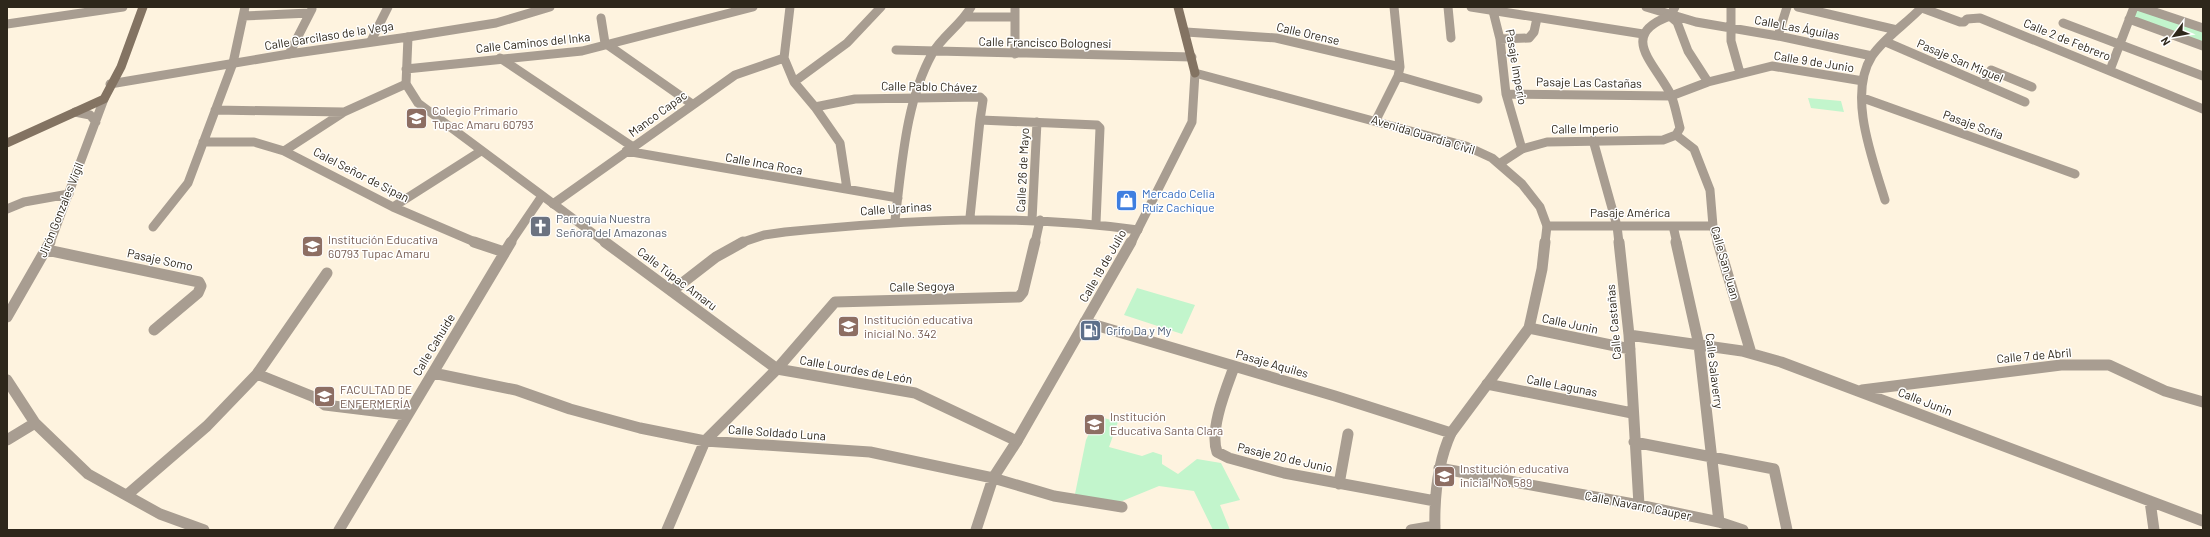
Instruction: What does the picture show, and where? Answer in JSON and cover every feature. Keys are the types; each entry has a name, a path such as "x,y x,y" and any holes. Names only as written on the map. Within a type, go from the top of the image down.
{"main road":[{"path":"110,84 113,69 136,7"},
{"path":"7,143 104,99 110,84 120,67 143,7"},
{"path":"1178,7 1186,32 1195,73"}],"street":[{"path":"7,24 122,7"},
{"path":"153,227 188,183 233,63 245,7"},
{"path":"371,41 388,7"},
{"name":"Calle Garcilaso de la Vega","path":"110,84 371,41 408,37 496,23 550,7"},
{"name":"Calle Caminos del Inka","path":"406,69 500,58 582,51 753,7"},
{"path":"790,7 784,58 794,82 815,107 840,143 847,189"},
{"path":"794,82 847,43 881,7"},
{"path":"895,220 915,98 933,53 966,17 971,7"},
{"path":"1015,7 1015,54"},
{"path":"1376,120 1398,76 1400,67 1394,7"},
{"path":"1448,7 1451,38"},
{"path":"1470,7 1643,34"},
{"name":"Calle Las Águilas","path":"1646,7 1670,16 1696,22 1778,36 1872,56"},
{"path":"1675,7 1670,16 1650,22 1643,34 1643,45 1648,57 1671,96 1680,128 1676,135"},
{"path":"1731,7 1728,27 1732,52 1740,73"},
{"path":"1778,36 1787,7"},
{"path":"1798,7 1896,30"},
{"path":"1885,200 1863,123 1863,81 1872,56 1896,30 1922,7"},
{"name":"Calle 2 de Febrero","path":"1922,7 1960,22 1964,22 1966,19 1980,18 2203,109"},
{"path":"2110,70 2134,7"},
{"path":"2140,7 2203,28"},
{"path":"243,16 312,10"},
{"path":"289,54 312,10"},
{"name":"Pasaje Imperio","path":"1493,11 1500,39 1506,94 1522,149"},
{"path":"966,17 1015,16"},
{"path":"1670,16 1677,22 1688,51 1708,82"},
{"path":"601,18 605,43 692,104"},
{"path":"1500,39 1529,38 1534,32 1537,18"},
{"path":"2130,19 2203,46"},
{"path":"2063,23 2203,76"},
{"name":"Calle Orense","path":"1186,32 1276,38 1400,67"},
{"path":"284,151 344,112 406,84 408,37"},
{"name":"Pasaje San Miguel","path":"1886,42 2025,102"},
{"name":"Calle Francisco Bolognesi","path":"896,50 933,53 1192,57"},
{"name":"Calle Inca Roca","path":"500,58 630,149 783,180 898,198"},
{"name":"Manco Capac","path":"553,204 692,104 735,75 784,58"},
{"name":"Calle 9 de Junio","path":"1671,96 1708,82 1772,66 1863,81"},
{"path":"1982,84 1991,70 2032,87"},
{"name":"Avenida Guardia Civil","path":"1195,73 1376,120 1466,146 1498,164 1522,184 1534,197 1540,207 1547,226 1542,269 1529,328 1451,433 1439,468 1435,501 1435,528"},
{"name":"Calle 19 de Julio","path":"976,530 993,478 1017,441 1138,230 1192,122 1195,110 1193,82 1195,73"},
{"path":"1398,76 1478,99"},
{"name":"Calle Túpac Amaru","path":"406,84 418,103 776,369"},
{"name":"Pasaje Las Castañas","path":"1506,94 1671,96"},
{"name":"Calle Pablo Chávez","path":"815,107 855,99 980,97 983,100 980,120"},
{"name":"Pasaje Sofía","path":"1863,98 2075,174"},
{"name":"Jirón Gonzales Vigil","path":"7,317 47,250 104,99"},
{"path":"215,110 344,112"},
{"path":"75,112 90,115 96,122"},
{"path":"970,217 980,120 1093,124 1100,128 1096,223"},
{"name":"Calle 26 de Mayo","path":"1036,220 1037,122"},
{"name":"Calle Imperio","path":"1498,164 1522,149 1547,142 1593,140 1663,140 1676,135"},
{"name":"Calle San Juan","path":"1676,135 1690,144 1697,155 1710,190 1713,226 1750,353"},
{"name":"Calle Castañas","path":"1593,140 1617,226 1629,335 1632,413 1639,505"},
{"name":"Calel Señor de Sipan","path":"203,142 254,142 284,151 393,207 461,237 504,252"},
{"path":"393,207 481,151"},
{"path":"7,209 24,202 69,194"},
{"name":"Calle Cahuide","path":"339,530 504,252 542,196"},
{"name":"Calle Urarinas","path":"672,291 732,246 758,236 895,220 970,217 1096,223 1138,230"},
{"name":"Calle Segoya","path":"776,369 835,302 1019,297 1023,292 1036,220"},
{"name":"Pasaje América","path":"1547,226 1713,226"},
{"name":"Calle Salaverry","path":"1673,226 1699,345 1719,522"},
{"name":"Pasaje Somo","path":"47,250 198,282 201,286 198,293 154,330"},
{"path":"128,495 202,431 257,374 327,273"},
{"name":"Pasaje Aquiles","path":"1085,322 1335,396 1451,433"},
{"name":"Calle Junin","path":"1529,328 1630,349"},
{"name":"Calle Junin","path":"1629,335 1750,353 1781,362 1862,390 2203,521"},
{"name":"Calle 7 de Abril","path":"1862,390 1914,382 2054,366 2109,365 2146,383 2203,402"},
{"name":"Pasaje 20 de Junio","path":"1234,367 1221,406 1214,444 1217,452 1224,456 1252,464 1339,484 1435,501"},
{"path":"667,530 705,441 776,369"},
{"name":"Calle Lourdes de León","path":"776,369 915,393 1017,441"},
{"name":"Calle Soldado Luna","path":"433,372 516,390 570,409 605,419 705,441 870,452 993,478 1054,496 1122,507"},
{"path":"257,374 314,397 325,405 348,410 407,415"},
{"path":"7,380 35,424 88,474 160,514 204,530"},
{"name":"Calle Lagunas","path":"1487,384 1632,413"},
{"path":"7,440 35,424"},
{"path":"1339,484 1348,434"},
{"path":"1634,442 1774,469 1787,530"},
{"name":"Calle Navarro Cauper","path":"1439,468 1639,505 1719,522 1743,530"},
{"path":"2150,501 2154,530"},
{"path":"1411,530 1435,528"}],"green space":[{"path":"2137,7 2203,29 2203,45 2133,19"},
{"path":"1808,98 1841,101 1844,112 1811,108"},
{"path":"1137,288 1195,305 1182,334 1124,315"},
{"path":"1097,416 1118,422 1109,447 1142,456 1153,452 1162,455 1162,464 1178,474 1197,459 1221,463 1240,500 1220,505 1230,530 1213,530 1194,491 1159,486 1115,504 1075,494 1086,440"}],"place":[{"name":"Colegio Primario Tupac Amaru 60793","path":"416,118"},
{"name":"Mercado Celia Ruíz Cachique","path":"1126,201"},
{"name":"Parroquia Nuestra Señora del Amazonas","path":"541,226"},
{"name":"Institución Educativa 60793 Tupac Amaru","path":"312,247"},
{"name":"Institución educativa inicial No. 342","path":"848,327"},
{"name":"Grifo Da y My","path":"1091,331"},
{"name":"FACULTAD DE ENFERMERÍA","path":"325,397"},
{"name":"Institución Educativa Santa Clara","path":"1095,424"},
{"name":"Institución educativa inicial No. 589","path":"1445,476"}]}
